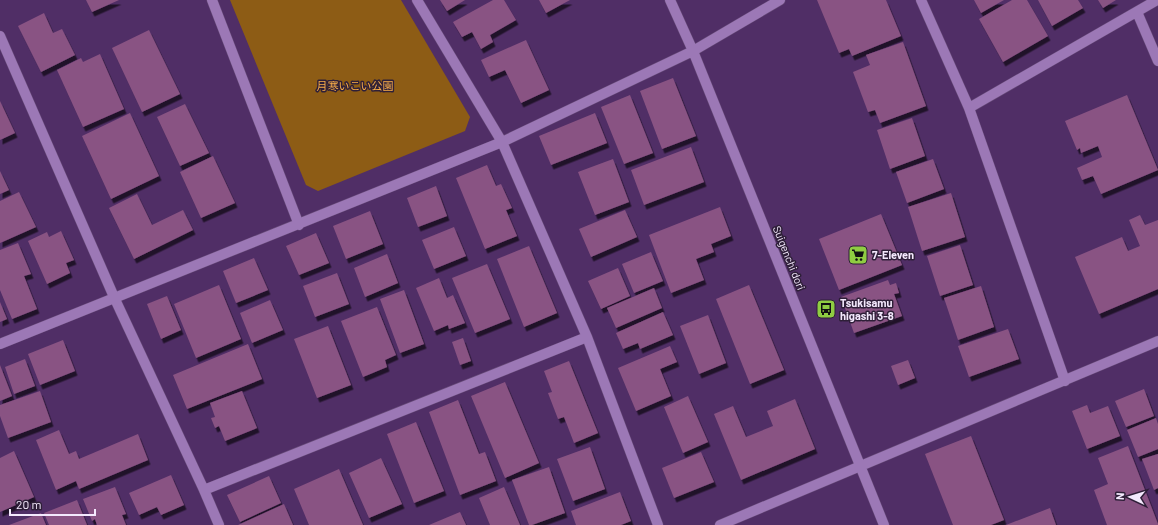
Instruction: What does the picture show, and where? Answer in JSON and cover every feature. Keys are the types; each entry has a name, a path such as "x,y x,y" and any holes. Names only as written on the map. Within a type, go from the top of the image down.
{"street":[{"path":"212,0 299,225"},
{"path":"417,0 502,142 587,338 658,525"},
{"name":"Suigenchi dori","path":"670,0 693,51 884,525"},
{"path":"0,344 114,297 299,225 502,142 693,51 780,0"},
{"path":"921,0 969,108 1065,381"},
{"path":"969,108 1157,0"},
{"path":"1137,12 1158,61"},
{"path":"0,36 114,297 204,490 218,525"},
{"path":"204,490 587,338"},
{"path":"720,525 1158,341"}],"green space":[{"name":"月寒いこい公園","path":"230,0 401,0 470,117 465,131 318,191 306,185"}],"building":[{"path":"86,0 119,0 92,12"},
{"path":"440,0 465,0 447,11"},
{"path":"493,0 504,0 516,20 490,35 493,42 481,49 472,32 462,37 453,22"},
{"path":"539,0 570,0 546,13"},
{"path":"817,0 886,0 901,36 852,56 849,49 839,53"},
{"path":"974,0 1004,0 981,13"},
{"path":"1012,0 1027,0 1048,36 1003,62 979,19"},
{"path":"1038,0 1078,0 1083,8 1052,26"},
{"path":"1098,0 1116,0 1103,8"},
{"path":"44,13 53,33 62,29 75,55 41,72 18,26"},
{"path":"149,30 180,94 142,112 112,48"},
{"path":"526,40 549,90 521,103 505,70 489,77 481,60"},
{"path":"903,42 926,106 880,123 875,110 868,112 853,72 870,65 866,55"},
{"path":"100,54 124,109 83,127 57,70 81,58 83,62"},
{"path":"673,78 696,136 662,149 640,91"},
{"path":"630,95 653,153 624,164 601,107"},
{"path":"1127,95 1158,170 1101,194 1093,176 1082,180 1077,168 1102,157 1098,146 1081,153 1080,148 1077,150 1065,121"},
{"path":"0,101 15,133 0,140"},
{"path":"185,104 209,153 180,166 157,117"},
{"path":"130,113 159,176 111,199 82,136"},
{"path":"595,113 607,143 551,165 539,136"},
{"path":"912,118 925,156 890,169 877,130"},
{"path":"691,147 704,182 644,205 631,170"},
{"path":"213,156 235,203 201,218 180,172"},
{"path":"613,159 629,202 595,215 578,172"},
{"path":"933,159 944,189 907,203 896,172"},
{"path":"487,165 496,186 501,184 512,208 506,210 517,236 485,249 456,178"},
{"path":"0,171 9,190 0,194"},
{"path":"436,186 447,216 418,227 407,198"},
{"path":"19,192 36,227 0,243 0,201"},
{"path":"951,193 965,237 922,251 908,207"},
{"path":"137,194 152,225 183,210 193,230 134,259 109,208"},
{"path":"720,207 731,236 711,244 714,252 696,259 704,280 671,293 649,235"},
{"path":"625,210 637,237 591,257 579,229"},
{"path":"370,211 383,244 346,259 333,226"},
{"path":"881,214 902,265 839,290 819,239"},
{"path":"1140,215 1145,225 1158,220 1158,289 1099,314 1075,257 1122,237 1128,251 1140,246 1129,220"},
{"path":"454,227 466,256 434,269 422,240"},
{"path":"61,231 74,260 66,263 70,273 47,284 28,241 47,232 49,237"},
{"path":"316,233 329,263 299,275 286,246"},
{"path":"18,243 31,274 24,276 37,309 12,319 0,290 0,250"},
{"path":"960,245 973,285 940,296 927,256"},
{"path":"529,246 557,313 524,327 497,259"},
{"path":"651,252 663,281 634,293 622,264"},
{"path":"387,254 398,283 365,297 354,268"},
{"path":"254,258 268,290 236,303 223,271"},
{"path":"487,264 510,319 475,333 452,278"},
{"path":"618,268 630,296 601,309 588,281"},
{"path":"337,273 349,304 315,317 303,286"},
{"path":"439,278 447,298 453,295 465,323 449,329 448,325 434,331 416,288"},
{"path":"888,280 890,285 896,283 899,293 894,294 902,316 854,333 841,297"},
{"path":"219,285 241,339 196,358 174,304"},
{"path":"749,285 784,370 750,384 716,299"},
{"path":"981,286 994,327 958,340 944,298"},
{"path":"654,288 662,308 616,328 607,308"},
{"path":"404,290 424,344 400,353 380,299"},
{"path":"167,296 181,330 161,339 147,304"},
{"path":"270,300 283,330 252,343 240,313"},
{"path":"0,302 7,319 0,322"},
{"path":"377,307 396,355 385,360 387,367 363,377 341,321"},
{"path":"663,312 673,335 640,349 638,343 623,349 616,333"},
{"path":"708,315 726,363 699,374 680,326"},
{"path":"328,326 351,385 317,398 294,339"},
{"path":"1008,329 1019,359 969,377 958,346"},
{"path":"463,338 471,361 460,365 452,342"},
{"path":"63,340 75,371 40,385 28,354"},
{"path":"248,344 262,379 187,409 173,375"},
{"path":"670,346 677,362 660,369 671,396 636,411 618,368"},
{"path":"25,359 35,386 14,394 5,367"},
{"path":"908,360 915,378 898,385 891,366"},
{"path":"569,361 598,433 574,443 564,417 558,419 548,393 552,392 544,371"},
{"path":"0,365 12,396 0,401"},
{"path":"505,382 539,463 505,478 471,396"},
{"path":"1144,389 1154,416 1126,427 1115,401"},
{"path":"40,391 51,422 8,438 0,416 0,405"},
{"path":"242,391 257,428 225,441 219,426 215,428 211,418 215,417 210,403"},
{"path":"688,396 708,442 683,453 664,407"},
{"path":"795,399 815,449 741,480 714,414 733,406 746,437 773,426 767,411"},
{"path":"458,400 479,454 485,452 496,481 460,495 429,412"},
{"path":"1087,405 1090,413 1108,406 1120,436 1087,449 1072,411"},
{"path":"1156,418 1158,424 1158,449 1138,457 1127,430"},
{"path":"416,422 444,491 414,503 387,434"},
{"path":"59,430 69,454 76,451 79,459 138,434 148,460 79,489 76,481 56,490 36,440"},
{"path":"971,436 1004,520 991,525 953,525 925,454"},
{"path":"1128,446 1158,525 1107,525 1094,490 1108,484 1098,458"},
{"path":"590,447 605,489 573,501 557,459"},
{"path":"14,451 34,497 0,512 0,458"},
{"path":"701,452 714,482 674,498 662,468"},
{"path":"1158,454 1158,488 1154,490 1142,459"},
{"path":"381,458 402,504 369,518 349,473"},
{"path":"549,467 565,513 529,525 512,480"},
{"path":"339,469 363,525 309,525 294,489"},
{"path":"171,475 184,505 161,515 157,507 139,515 129,493"},
{"path":"269,476 281,503 240,522 227,495"},
{"path":"115,487 126,514 122,515 126,525 97,525 95,519 92,521 83,499"},
{"path":"504,487 520,525 490,525 479,498"},
{"path":"620,492 631,521 621,525 576,525 571,511"},
{"path":"77,500 87,525 49,525 44,513"},
{"path":"284,504 293,525 238,525"},
{"path":"1050,508 1056,525 1006,525"},
{"path":"460,512 466,525 429,525"},
{"path":"41,513 46,525 9,525"}],"place":[{"name":"7-Eleven","path":"858,255"},
{"name":"Tsukisamu higashi 3-8","path":"826,309"}]}
